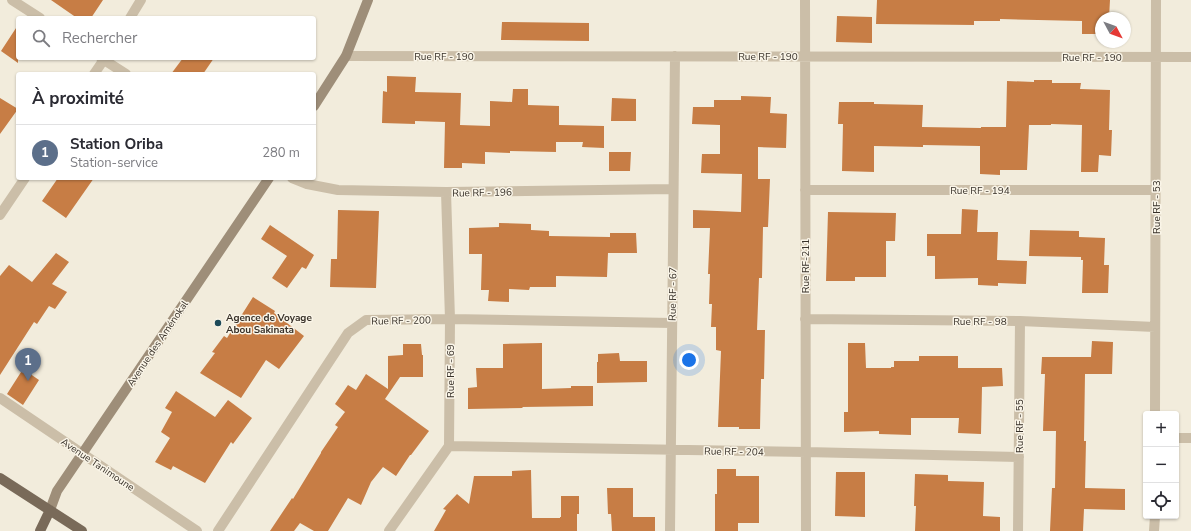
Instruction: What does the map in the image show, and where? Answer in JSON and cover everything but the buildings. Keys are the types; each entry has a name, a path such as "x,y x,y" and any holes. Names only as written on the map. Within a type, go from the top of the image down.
{"main road":[{"path":"316,103 346,56 368,0"},
{"name":"Avenue des Aménokal","path":"50,510 57,491 268,180"},
{"path":"0,478 82,531"},
{"path":"40,531 50,510"}],"street":[{"path":"12,0 37,16"},
{"path":"131,16 141,0"},
{"name":"Rue RF-211","path":"805,0 806,531"},
{"name":"Rue RF - 53","path":"1155,411 1156,0"},
{"name":"Rue RF - 190","path":"346,56 1191,57"},
{"name":"Rue RF - 67","path":"670,531 675,56"},
{"path":"95,72 102,60"},
{"path":"105,60 123,72"},
{"path":"0,215 24,180"},
{"name":"Rue RF - 196","path":"297,180 307,184 338,190 446,192 673,189"},
{"name":"Rue RF - 194","path":"805,190 1156,190"},
{"name":"Rue RF - 69","path":"446,192 450,319 449,446"},
{"name":"Rue RF - 200","path":"218,531 348,333 366,320 450,319 672,322"},
{"name":"Rue RF - 98","path":"805,319 1020,321 1155,326"},
{"name":"Rue RF - 55","path":"1018,531 1020,321"},
{"name":"Avenue Tanimoune","path":"0,398 196,531"},
{"path":"1179,438 1191,438"},
{"path":"389,531 449,446"},
{"name":"Rue RF - 204","path":"449,446 1019,457"},
{"path":"1154,519 1154,531"}],"place":[{"name":"Agence de Voyage Abou Sakinata","path":"218,323"},
{"name":"Station Oriba","path":"28,381"}]}
